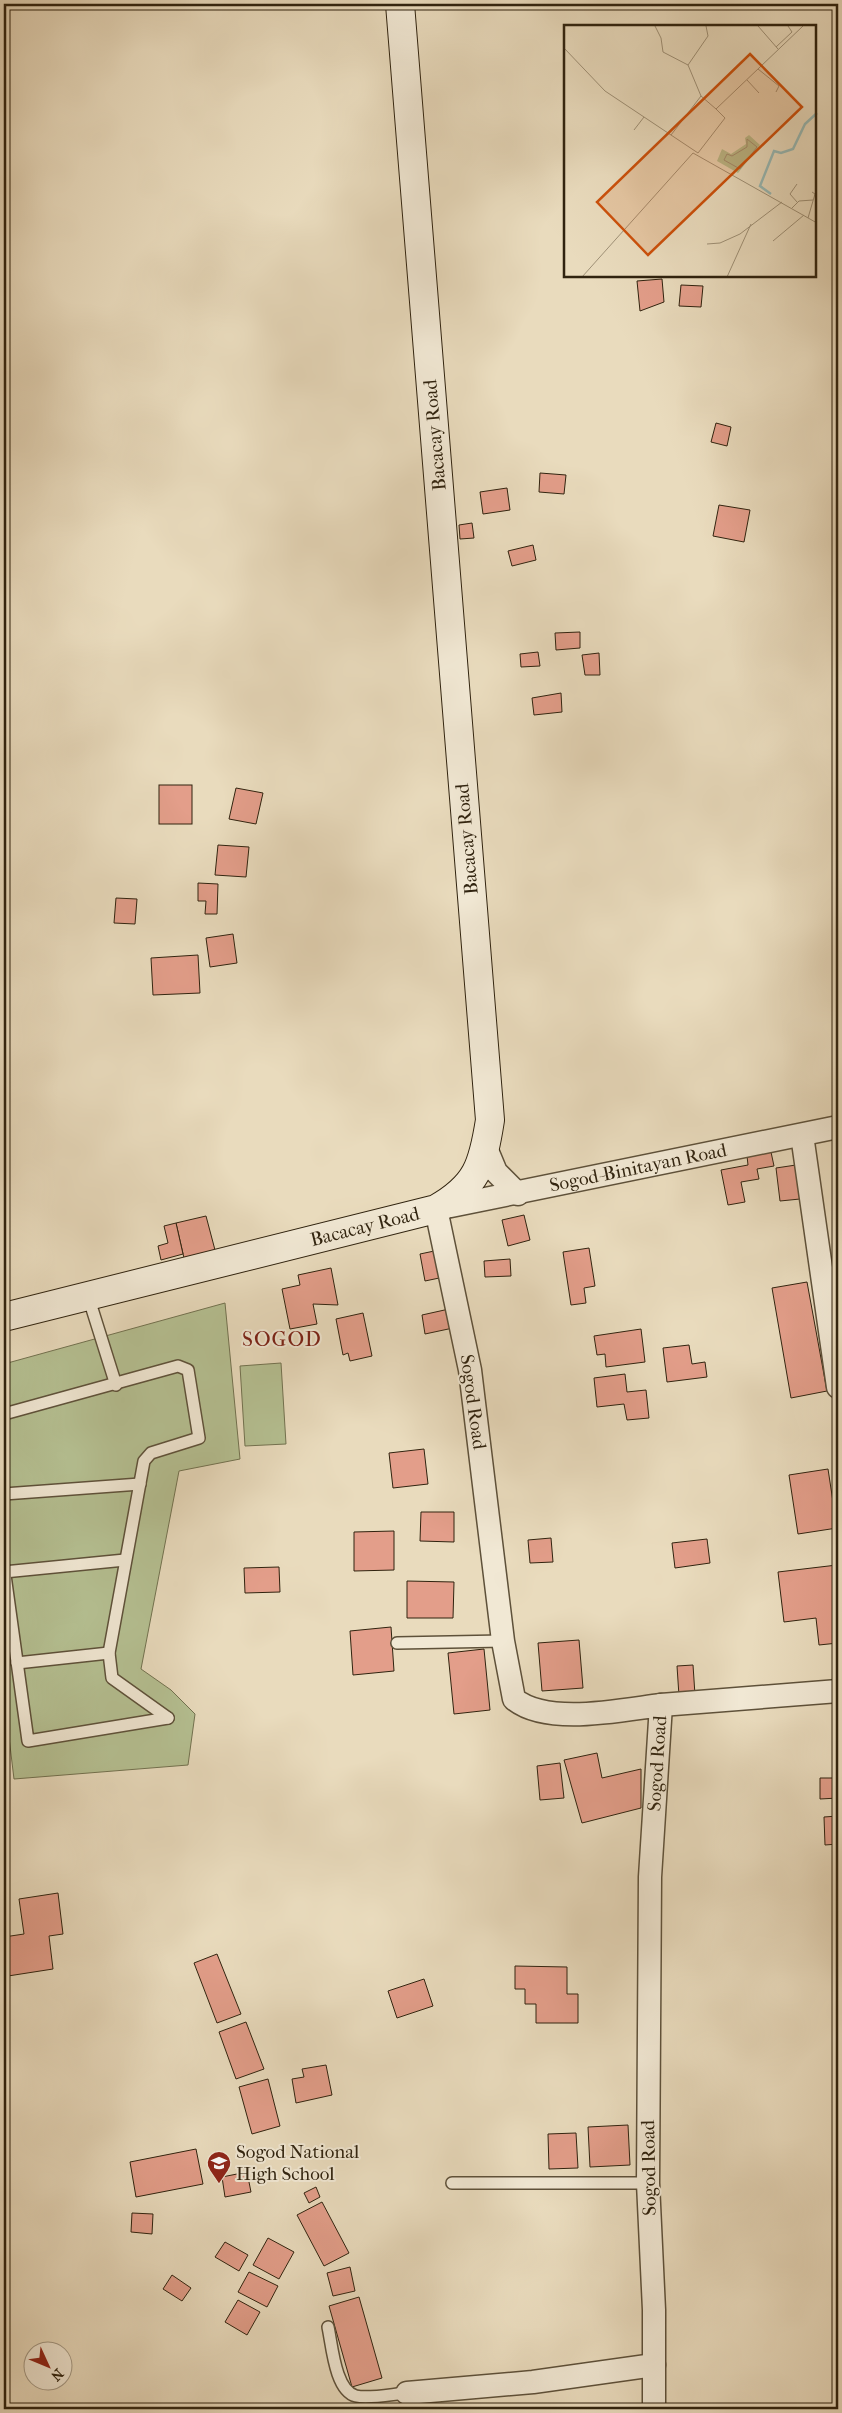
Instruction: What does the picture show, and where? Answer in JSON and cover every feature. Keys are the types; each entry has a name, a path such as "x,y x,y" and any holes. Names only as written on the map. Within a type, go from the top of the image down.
{"main road":[{"name":"Bacacay Road","path":"4,1317 436,1209 467,1188 478,1172 486,1148 490,1120 400,4"}],"street":[{"name":"Sogod-Binitayan Road","path":"436,1209 518,1194 838,1127"},
{"path":"802,1135 838,1388"},
{"path":"486,1148 496,1172 518,1194"},
{"name":"Sogod Road","path":"436,1209 470,1370 504,1641 514,1699 525,1708 575,1715 661,1705 650,1878 648,2182 654,2310 654,2409"},
{"path":"661,1705 838,1691"},
{"path":"407,2394 533,2382 654,2365"}],"lane":[{"path":"87,1295 116,1385"},
{"path":"4,1414 116,1385 178,1366 188,1370 200,1438 151,1453 144,1461 110,1653 112,1678 168,1718 28,1741 4,1568"},
{"path":"4,1494 140,1484"},
{"path":"4,1572 125,1560"},
{"path":"397,1644 504,1641"},
{"path":"17,1663 110,1653"},
{"path":"452,2184 648,2182"},
{"path":"328,2327 339,2380 345,2390 356,2396 407,2394"}],"green space":[{"path":"225,1303 240,1459 179,1471 141,1669 171,1690 195,1714 188,1765 14,1779 4,1696 4,1364"},
{"path":"281,1363 286,1444 245,1446 240,1366"}],"building":[{"path":"662,279 664,302 640,311 637,281"},
{"path":"681,285 703,286 701,307 679,306"},
{"path":"716,423 731,427 727,446 711,442"},
{"path":"540,473 566,475 564,494 539,492"},
{"path":"507,488 510,510 483,514 480,492"},
{"path":"719,505 750,510 744,542 713,536"},
{"path":"472,523 474,538 460,539 459,525"},
{"path":"533,545 536,560 512,566 508,551"},
{"path":"580,632 580,648 556,650 555,633"},
{"path":"538,652 540,666 521,667 520,654"},
{"path":"599,653 600,675 585,675 582,655"},
{"path":"561,693 562,712 534,715 532,698"},
{"path":"159,785 192,785 192,824 159,824"},
{"path":"236,788 263,793 256,824 229,819"},
{"path":"218,845 249,847 246,877 215,875"},
{"path":"198,883 218,884 217,914 205,914 206,901 198,901"},
{"path":"116,898 137,899 135,924 114,923"},
{"path":"233,934 237,963 210,967 206,938"},
{"path":"198,955 200,993 153,995 151,958"},
{"path":"771,1152 774,1166 757,1169 759,1179 741,1182 745,1202 728,1205 721,1170 748,1165 747,1156"},
{"path":"796,1165 800,1199 780,1201 776,1168"},
{"path":"524,1215 530,1240 508,1246 502,1220"},
{"path":"206,1216 215,1250 184,1258 176,1223"},
{"path":"176,1223 183,1254 161,1260 158,1246 168,1243 164,1226"},
{"path":"589,1248 595,1286 584,1288 586,1303 571,1305 563,1252"},
{"path":"439,1250 444,1277 425,1281 420,1254"},
{"path":"510,1259 511,1276 485,1277 484,1261"},
{"path":"331,1268 338,1305 313,1304 317,1324 290,1329 282,1289 300,1285 298,1275"},
{"path":"807,1282 827,1391 791,1398 772,1288"},
{"path":"449,1309 453,1328 425,1334 422,1315"},
{"path":"363,1313 372,1356 350,1361 348,1353 343,1355 336,1319"},
{"path":"641,1329 645,1362 606,1367 605,1354 597,1355 594,1336"},
{"path":"689,1345 692,1364 705,1362 707,1377 667,1382 663,1348"},
{"path":"625,1374 627,1392 646,1390 649,1418 627,1420 624,1404 597,1407 594,1378"},
{"path":"424,1449 428,1484 393,1488 389,1453"},
{"path":"828,1469 837,1528 798,1534 789,1475"},
{"path":"421,1512 454,1512 454,1542 420,1541"},
{"path":"394,1531 394,1570 354,1571 354,1532"},
{"path":"551,1538 553,1562 530,1563 528,1540"},
{"path":"707,1539 710,1563 675,1568 672,1543"},
{"path":"837,1565 838,1643 819,1645 816,1618 784,1622 778,1572"},
{"path":"279,1567 280,1592 245,1593 244,1568"},
{"path":"407,1581 454,1582 453,1618 407,1618"},
{"path":"391,1627 394,1671 353,1675 350,1631"},
{"path":"579,1640 583,1688 542,1691 538,1643"},
{"path":"484,1649 490,1710 454,1714 448,1653"},
{"path":"693,1665 695,1695 679,1696 677,1666"},
{"path":"597,1753 602,1778 641,1769 641,1808 582,1823 564,1760"},
{"path":"560,1763 564,1798 540,1800 537,1766"},
{"path":"820,1778 838,1778 838,1798 820,1799"},
{"path":"838,1816 838,1844 825,1845 824,1817"},
{"path":"58,1893 63,1934 49,1936 53,1969 8,1976 4,1937 24,1934 19,1899"},
{"path":"217,1954 241,2014 217,2023 194,1963"},
{"path":"515,1966 567,1967 567,1994 578,1994 578,2023 536,2023 536,2004 525,2004 525,1989 515,1989"},
{"path":"424,1979 433,2006 397,2018 388,1991"},
{"path":"246,2022 264,2069 236,2079 219,2032"},
{"path":"326,2065 332,2095 296,2103 292,2079 304,2077 302,2069"},
{"path":"268,2079 280,2126 252,2134 239,2087"},
{"path":"628,2125 630,2165 590,2167 588,2127"},
{"path":"576,2133 578,2168 549,2169 548,2134"},
{"path":"196,2149 203,2184 136,2197 130,2162"},
{"path":"247,2172 251,2192 225,2197 222,2177"},
{"path":"316,2187 320,2197 309,2203 304,2193"},
{"path":"322,2202 349,2253 324,2266 297,2215"},
{"path":"132,2213 153,2214 152,2234 131,2232"},
{"path":"268,2238 294,2252 279,2279 253,2265"},
{"path":"225,2242 248,2255 239,2271 215,2257"},
{"path":"350,2267 355,2291 333,2296 327,2273"},
{"path":"249,2272 278,2286 267,2307 238,2292"},
{"path":"172,2275 191,2288 182,2301 163,2289"},
{"path":"359,2297 382,2378 352,2387 329,2306"},
{"path":"238,2300 260,2312 247,2335 225,2322"},
{"path":"586,2404 586,2409 558,2409 558,2407"}],"place":[{"name":"Sogod National High School","path":"219,2184"}],"district":[{"name":"SOGOD","path":"282,1339"}]}
